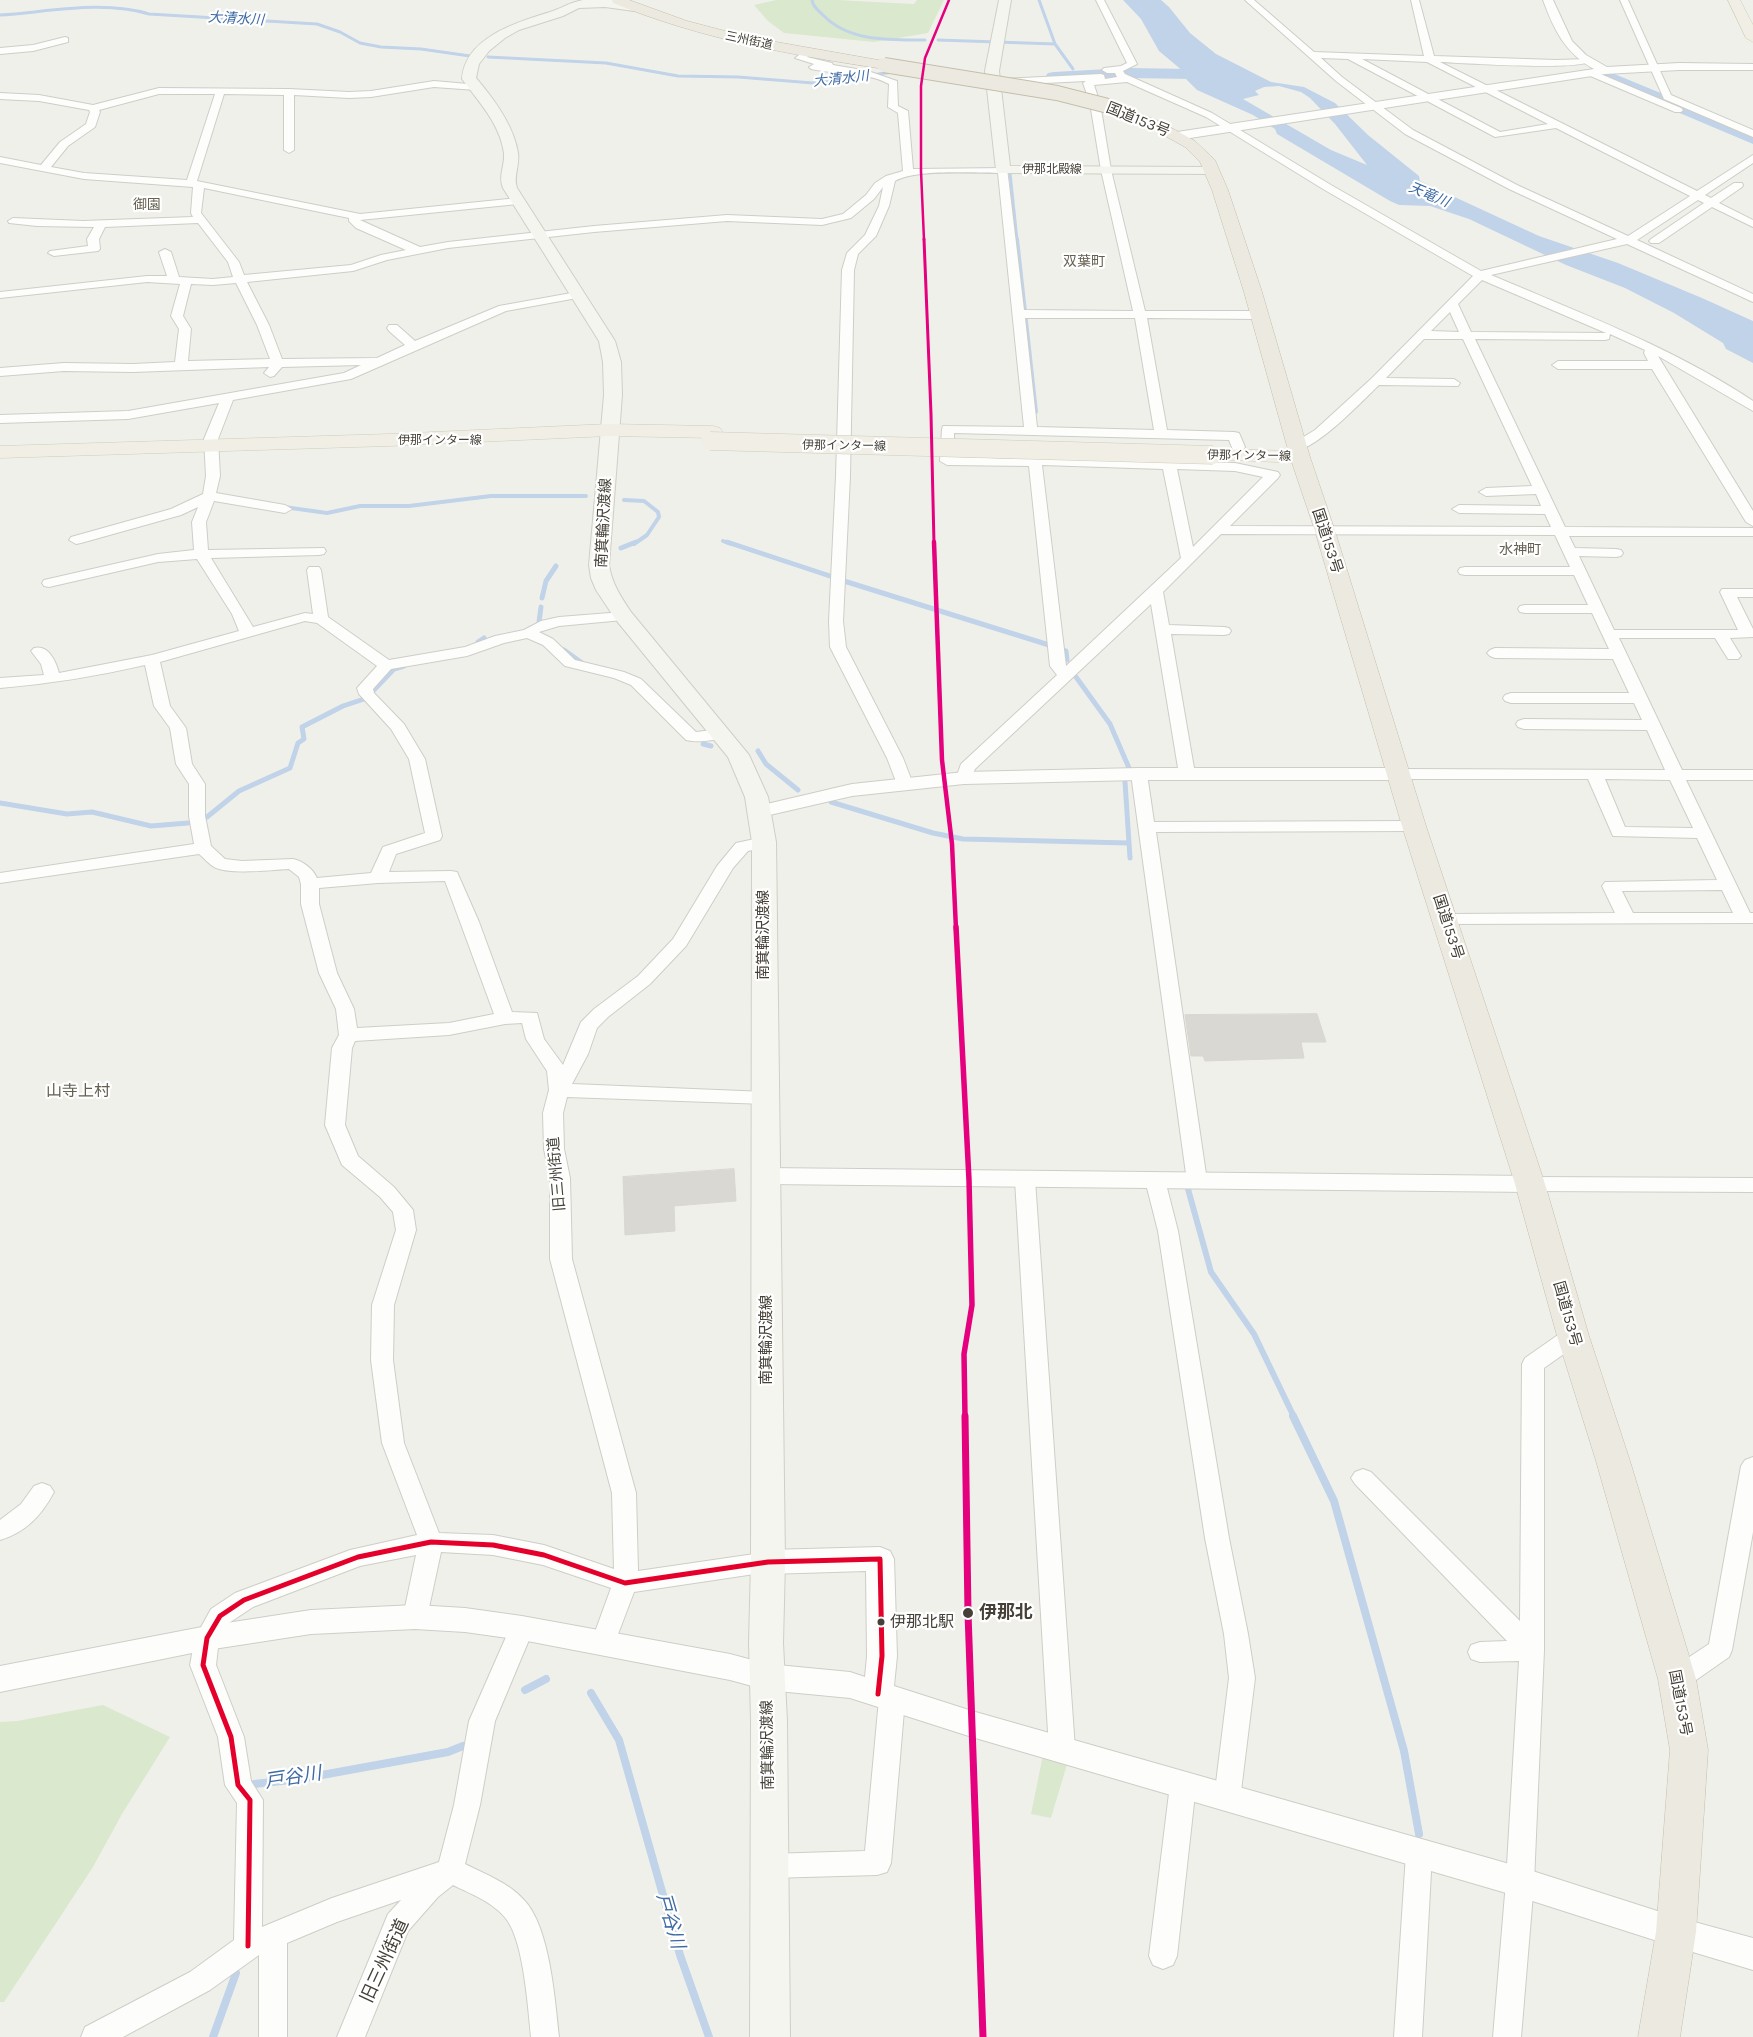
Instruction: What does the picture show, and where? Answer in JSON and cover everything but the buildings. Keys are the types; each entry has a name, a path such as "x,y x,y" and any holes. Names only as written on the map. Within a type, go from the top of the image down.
{"highway":[{"name":"三州街道","path":"618,0 693,28 745,42 806,53 875,72"},
{"name":"国道153号","path":"875,72 1056,93 1112,107 1154,124 1177,136 1200,152 1212,171 1220,190 1414,826 1530,1184 1573,1336 1613,1461 1677,1679 1689,1750 1676,1932 1660,2037"}],"main road":[{"name":"伊那北殿線","path":"1005,0 992,71 1003,170 1212,171"},
{"path":"1734,0 1753,38"},
{"path":"584,2 634,7"},
{"name":"南箕輪沢渡線","path":"584,2 559,13 512,28 494,41 470,66 469,79 495,113 507,142 511,153 507,183 607,341 611,351 613,395 599,565 601,578 606,590 623,616 721,734 742,763 754,786 761,811 764,842 766,1098 768,1562 766,1644 768,1677 770,2037"},
{"name":"伊那インター線","path":"0,452 609,435 1212,451 1238,457 1299,452"}],"street":[{"path":"1100,0 1132,64 1123,75 1088,83 1095,103 1106,170 1140,314 1161,434"},
{"path":"1249,0 1370,106 1408,132 1447,154 1625,241 1753,298"},
{"path":"1416,0 1431,61 1750,221"},
{"path":"1548,0 1561,35 1569,47 1586,61 1605,71"},
{"path":"1624,0 1667,97 1753,134"},
{"path":"0,50 33,48 65,40"},
{"path":"806,53 800,58 837,68"},
{"path":"1311,55 1556,63 1586,61"},
{"path":"1346,55 1499,135 1559,125"},
{"path":"1177,136 1605,71 1653,66 1753,68"},
{"path":"814,67 875,72 894,83 893,107 903,111 908,172"},
{"path":"1094,70 1123,75 1234,127 1467,269 1652,348 1728,390 1753,407"},
{"path":"1591,73 1753,142"},
{"path":"994,81 1123,75"},
{"path":"0,96 39,98 93,108 159,91 220,93 289,92 349,95 371,94 434,84 476,87"},
{"path":"289,92 289,150"},
{"path":"220,93 195,184 196,213 233,262 247,296 263,325 278,364"},
{"path":"46,168 46,165 64,144 91,125 95,112 93,108"},
{"path":"1299,452 1376,381 1481,274 1625,241 1641,234 1753,158"},
{"path":"0,160 84,176 195,184 355,217 518,201"},
{"path":"0,296 147,279 213,282 353,268 385,257 417,250 728,218 799,222 831,221 847,216 854,211 870,197 879,185 890,178 908,172 1003,170 1023,314 1031,430"},
{"path":"890,178 884,206 870,236 853,253 848,270 843,476 836,621 838,647 895,758 905,784"},
{"path":"1655,241 1738,185"},
{"path":"355,217 354,220 360,226 417,250"},
{"path":"13,222 50,226 200,220"},
{"path":"54,253 94,249 93,239 101,225"},
{"path":"165,252 174,280"},
{"path":"60,276 60,289"},
{"path":"181,364 185,328 176,316 181,308 182,292 187,281"},
{"path":"0,419 128,415 347,376 503,308 528,302 577,296"},
{"path":"1452,304 1728,885 1748,918"},
{"path":"1023,314 1259,315"},
{"path":"392,328 413,346"},
{"path":"1420,335 1605,336"},
{"path":"1652,348 1650,353 1656,365 1753,522"},
{"path":"0,372 64,367 133,368 181,364 278,364 382,360"},
{"path":"248,633 201,554 199,522 209,496 213,476 211,439 234,396 252,388 278,364"},
{"path":"1558,365 1656,365"},
{"path":"1376,381 1454,383"},
{"path":"964,778 967,767 1156,591 1273,476 1238,457 1169,465 1035,461 947,462 948,429 1234,436 1238,457"},
{"path":"1035,461 1058,666 1065,675"},
{"path":"1169,465 1188,558"},
{"path":"1486,492 1542,490"},
{"path":"76,540 176,512 209,496 285,509"},
{"path":"1459,509 1550,510"},
{"path":"1219,530 1753,532"},
{"path":"49,583 158,558 201,554 319,551"},
{"path":"1569,552 1616,553"},
{"path":"314,570 321,619"},
{"path":"1465,571 1579,571"},
{"path":"1156,591 1187,774"},
{"path":"1609,634 1748,634 1727,592 1753,593"},
{"path":"1525,610 1598,609"},
{"path":"378,878 389,851 434,836 417,760 398,727 367,694 365,688 386,665 467,651 500,639 529,633 537,627 550,623 623,616"},
{"path":"0,683 52,678 152,660 305,618 321,619 386,665"},
{"path":"1161,629 1224,630"},
{"path":"529,633 548,642 570,663 619,675 636,682 692,737 721,734"},
{"path":"1720,634 1733,656"},
{"path":"39,651 49,664 52,678"},
{"path":"1495,653 1619,654"},
{"path":"152,660 162,706 178,728 184,764 196,784 197,816 203,848 220,863 242,866 292,864 307,875 310,884 310,904 328,972 345,1009 348,1035 342,1048 336,1126 349,1160 387,1192 404,1210 406,1230 383,1305 382,1360 392,1442 431,1542 415,1617"},
{"path":"1511,698 1639,698"},
{"path":"1524,724 1652,725"},
{"path":"761,811 852,790 964,778 1139,774 1753,775"},
{"path":"1139,774 1197,1181"},
{"path":"1594,774 1619,832 1703,833"},
{"path":"1147,828 1414,826"},
{"name":"旧三州街道","path":"624,1583 627,1559 624,1493 561,1259 560,1178 554,1149 553,1113 559,1090 578,1054 588,1026 601,1013 644,980 680,942 726,866 742,847 764,842"},
{"path":"0,878 203,848"},
{"path":"310,884 453,872 505,1018"},
{"path":"1626,918 1611,886 1728,885"},
{"path":"1445,919 1748,918"},
{"path":"348,1035 449,1028 505,1018 530,1017 535,1039 557,1071 559,1090 766,1098"},
{"path":"766,1176 1025,1180 1753,1185"},
{"path":"1025,1180 1062,1749"},
{"path":"1155,1180 1168,1231 1217,1538 1236,1634 1242,1678 1227,1799"},
{"path":"1507,2037 1520,1882 1532,1650 1533,1364 1573,1336"},
{"path":"1677,1679 1720,1650 1753,1466"},
{"path":"1363,1478 1532,1650"},
{"path":"0,1531 22,1519 32,1510 42,1492"},
{"path":"273,2037 260,1941 244,1793 231,1736 203,1665 207,1638 220,1616 244,1600 358,1557 431,1542 493,1545 544,1555 624,1583 768,1562 880,1559 882,1656 885,1696 877,1863 769,1866"},
{"path":"603,1643 624,1583"},
{"path":"0,1679 207,1638 311,1622 415,1617 465,1620 522,1628 768,1677 850,1685 972,1724 1520,1882 1676,1932 1753,1954"},
{"path":"450,1870 466,1805 482,1721 522,1628"},
{"path":"1480,1652 1532,1650"},
{"path":"1163,1956 1183,1785"},
{"path":"1408,2037 1419,1854"},
{"path":"95,2037 200,1981 260,1941 332,1911 450,1870 504,1899 524,1922 534,1962 545,2037"},
{"name":"旧三州街道","path":"351,2037 398,1923 428,1888 450,1870"}],"green space":[{"path":"776,0 837,0 914,4 917,0 944,0 928,33 874,42 784,33 768,21 754,5"},
{"path":"103,1705 170,1737 122,1814 93,1867 4,2002 0,2002 0,1722 17,1721"},
{"path":"1043,1755 1068,1761 1051,1818 1031,1814"}],"water":[{"name":"天竜川","path":"1123,0 1161,0 1190,33 1216,54 1271,82 1304,87 1335,103 1368,135 1419,176 1420,181 1539,236 1618,263 1753,321 1753,363 1726,349 1723,343 1674,313 1625,288 1566,265 1469,219 1430,206 1399,205 1390,201 1277,134 1275,129 1253,115 1197,90 1186,79 1184,72 1159,51 1141,19","holes":["1279,86 1301,92 1310,98 1335,124 1367,165 1331,150 1243,99 1259,95 1255,91 1264,87"]}],"waterway":[{"path":"812,0 813,5 833,24 857,35 884,39 925,40"},
{"path":"1039,0 1055,44"},
{"name":"大清水川","path":"0,15 94,7 131,10 149,14 317,24 340,32 360,43 381,47 421,49 470,56"},
{"path":"938,40 1055,44"},
{"path":"1055,44 1073,69"},
{"name":"大清水川","path":"488,57 606,63 678,76 738,77 813,83 893,72"},
{"name":"大清水川","path":"1054,77 1126,73 1193,74"},
{"path":"1612,78 1753,138"},
{"path":"1010,173 1017,240"},
{"path":"1017,239 1036,412"},
{"path":"284,507 327,513 360,506 409,506 491,496 586,496"},
{"path":"624,500 644,501 658,512 659,517 647,535 634,544"},
{"path":"723,541 731,544"},
{"path":"621,548 636,542"},
{"path":"727,542 833,577"},
{"path":"542,598 546,581 556,566"},
{"path":"844,581 1049,645"},
{"path":"539,622 541,607"},
{"path":"478,642 484,638"},
{"path":"564,650 582,663"},
{"path":"1062,650 1066,651 1067,660"},
{"path":"372,692 394,669 404,666"},
{"path":"1076,677 1110,724 1129,768"},
{"path":"207,817 239,791 290,768 298,743 304,739 302,727 343,706 364,699"},
{"path":"703,744 711,746"},
{"path":"758,751 766,764 798,790"},
{"path":"1125,782 1130,858"},
{"path":"831,802 933,833 963,839 1128,843"},
{"path":"0,803 67,814 92,812 151,826 188,823"},
{"path":"1188,1189 1211,1272 1254,1334 1294,1417"},
{"path":"1293,1416 1334,1501 1404,1751 1419,1834"},
{"name":"戸谷川","path":"525,1690 546,1679"},
{"name":"戸谷川","path":"591,1693 619,1740 680,1955 709,2037"},
{"name":"戸谷川","path":"250,1789 254,1784 300,1779 448,1752 463,1746"},
{"name":"戸谷川","path":"213,2037 236,1973"}],"transit line":[{"path":"949,0 925,58 921,86 921,171 942,760 952,844 969,1180 972,1305 964,1354 968,1613 983,2037"},
{"path":"248,1946 250,1800 238,1785 231,1737 203,1665 207,1638 220,1616 244,1600 358,1557 431,1542 493,1545 544,1555 625,1583 768,1562 880,1559 882,1656 878,1694"}],"place":[{"name":"伊那北","path":"968,1613"},
{"name":"伊那北駅","path":"881,1622"}],"district":[{"name":"御園","path":"147,205"},
{"name":"双葉町","path":"1084,262"},
{"name":"水神町","path":"1520,550"},
{"name":"山寺上村","path":"78,1091"}]}
